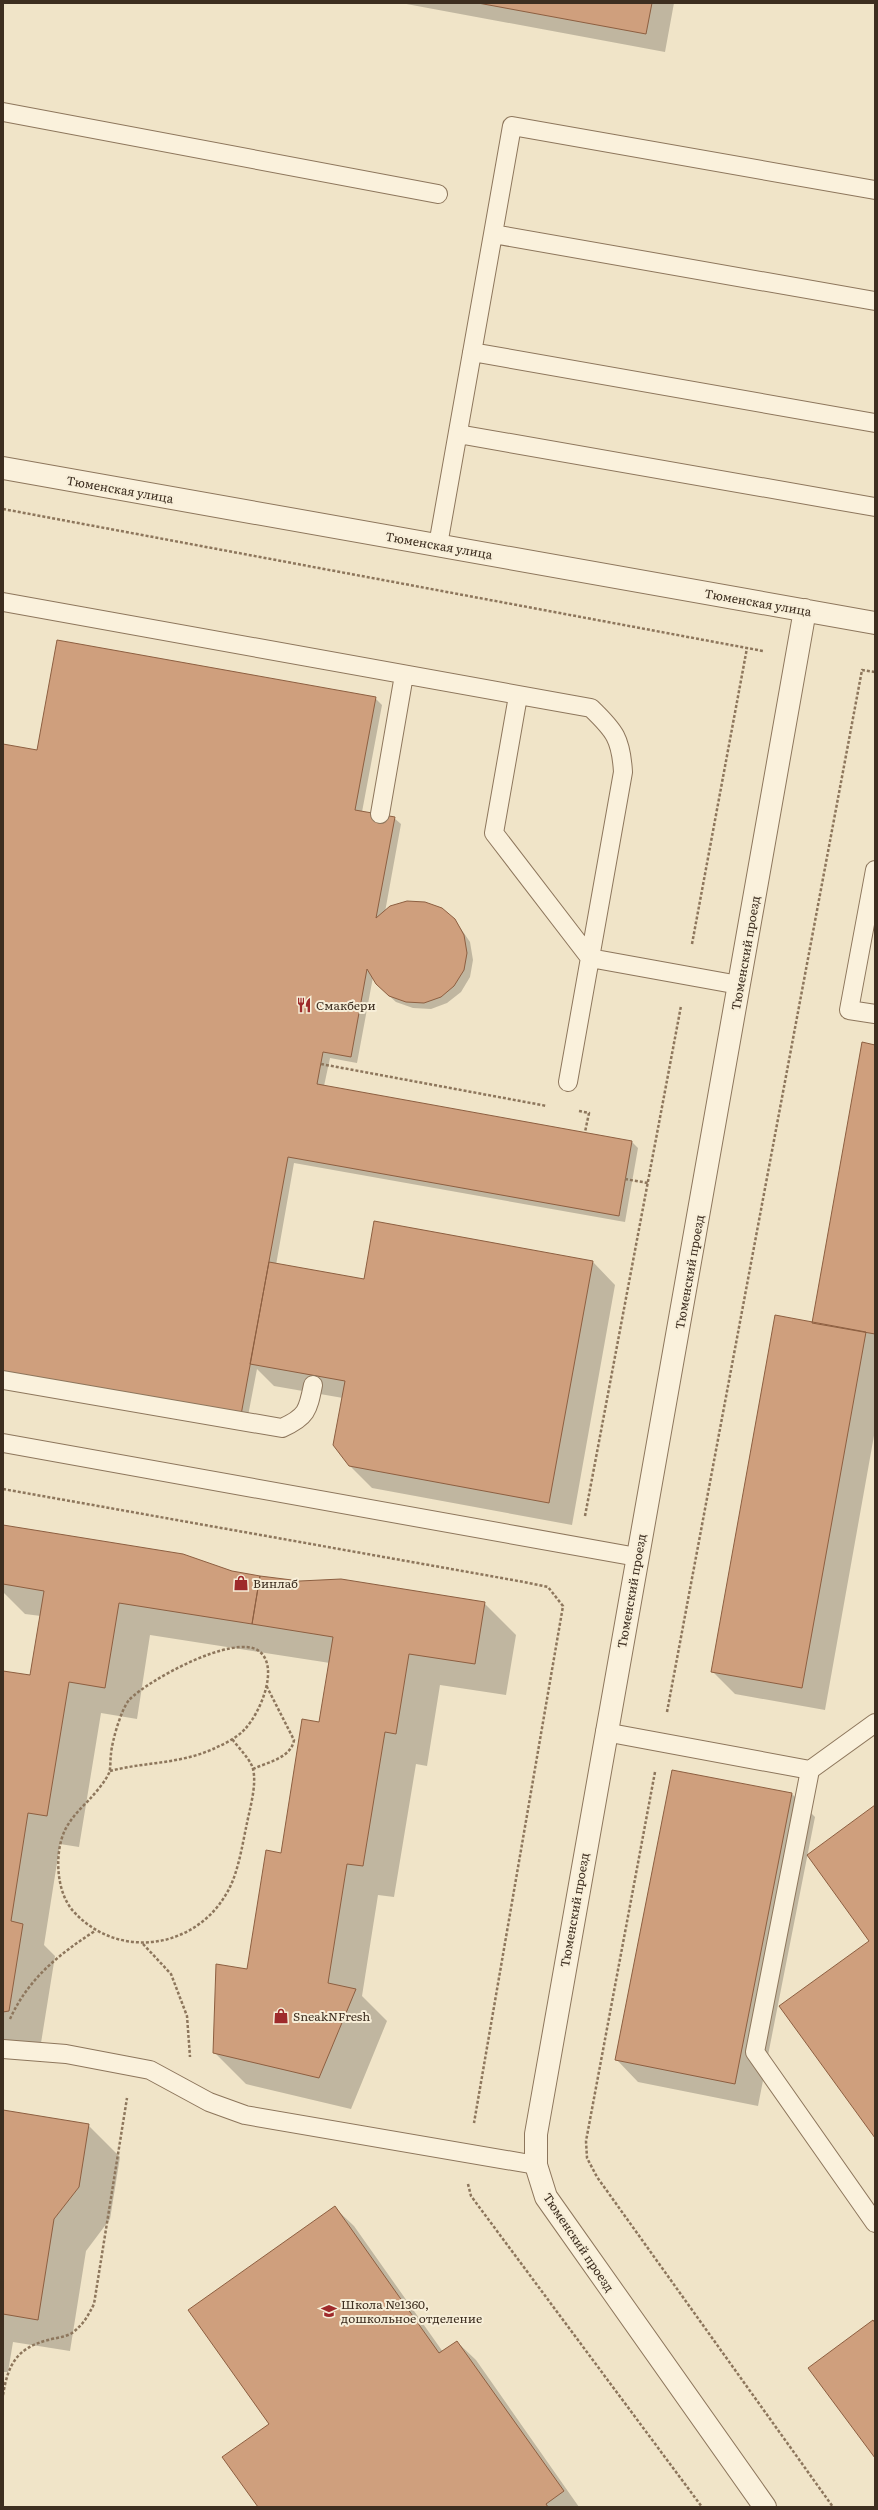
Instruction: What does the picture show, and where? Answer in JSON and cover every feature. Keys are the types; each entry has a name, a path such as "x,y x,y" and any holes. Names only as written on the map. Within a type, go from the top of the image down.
{"street":[{"name":"Тюменская улица","path":"3,468 875,623"},
{"name":"Тюменский проезд","path":"765,2507 546,2197 536,2166 536,2134 605,1732 805,610"}],"lane":[{"path":"3,112 438,194"},
{"path":"438,545 512,126 875,190"},
{"path":"493,234 875,301"},
{"path":"472,352 875,423"},
{"path":"458,434 875,507"},
{"path":"3,602 591,708 612,728 622,749 623,772 568,1082"},
{"path":"380,814 404,675"},
{"path":"518,696 494,833 590,958 739,985"},
{"path":"875,870 849,1010 875,1014"},
{"path":"3,1380 282,1428 302,1417 309,1408 313,1385"},
{"path":"3,1443 637,1556"},
{"path":"875,1723 810,1770 755,2052 875,2223"},
{"path":"605,1732 810,1770"},
{"path":"3,2048 41,2050 132,2066 163,2075 209,2102 245,2115 536,2166"}],"path":[{"path":"3,509 797,657"},
{"path":"583,1524 747,648"},
{"path":"833,2507 597,2177 587,2158 586,2141 862,670 875,672"},
{"path":"321,1064 555,1107"},
{"path":"576,1111 589,1113 585,1132"},
{"path":"625,1179 648,1182"},
{"path":"3,1489 548,1587 562,1606 465,2175 471,2196 702,2507"},
{"path":"110,1771 140,1764 189,1758 232,1739 246,1729 262,1700 270,1668 264,1657 257,1650 248,1647 223,1650 189,1662 156,1679 128,1701 115,1733 110,1771 72,1819 60,1845 60,1878 64,1895 73,1911 95,1931 118,1940 143,1944 176,1938 205,1922 226,1895 242,1847 249,1815 253,1769 232,1739"},
{"path":"253,1769 286,1754 292,1748 294,1740 266,1684"},
{"path":"10,2021 18,2002 39,1974 65,1950 95,1931"},
{"path":"143,1944 171,1974 187,2016 191,2060 184,2087"},
{"path":"3,2395 6,2380 15,2358 31,2345 71,2334 85,2322 94,2304 132,2066"}],"building":[{"path":"478,3 652,3 646,34"},
{"path":"57,640 376,697 355,810 395,817 376,918 390,906 407,901 425,902 442,908 455,919 464,935 467,953 464,970 454,986 441,997 424,1003 406,1002 389,996 376,984 367,969 351,1057 323,1052 317,1084 632,1141 619,1216 288,1157 241,1415 3,1372 3,744 37,750"},
{"path":"862,1042 875,1045 875,1334 812,1323"},
{"path":"374,1221 593,1261 549,1503 349,1466 333,1445 345,1381 250,1364 269,1262 364,1279"},
{"path":"775,1315 866,1332 802,1688 711,1672"},
{"path":"3,1525 183,1554 232,1571 260,1576 252,1624 119,1603 105,1688 69,1682 47,1816 28,1813 11,1921 23,1924 9,2011 3,2012 3,1671 30,1675 44,1591 3,1584"},
{"path":"260,1576 300,1581 341,1579 485,1602 475,1664 409,1654 396,1734 385,1732 363,1866 347,1864 328,1983 356,1989 319,2078 213,2053 216,1964 247,1969 266,1850 281,1853 302,1719 319,1722 333,1637 252,1624"},
{"path":"672,1770 792,1793 735,2084 615,2060"},
{"path":"875,1805 875,2138 779,2006 869,1941 807,1855"},
{"path":"3,2110 89,2124 79,2187 54,2219 38,2320 3,2314"},
{"path":"335,2206 439,2353 457,2341 564,2491 546,2504 548,2507 258,2507 222,2457 269,2424 188,2310"},
{"path":"873,2320 875,2323 875,2458 808,2368"}],"place":[{"name":"Смакбери","path":"304,1005"},
{"name":"Винлаб","path":"241,1583"},
{"name":"SneakNFresh","path":"281,2016"},
{"name":"Школа №1360, дошкольное отделение","path":"329,2311"}]}
